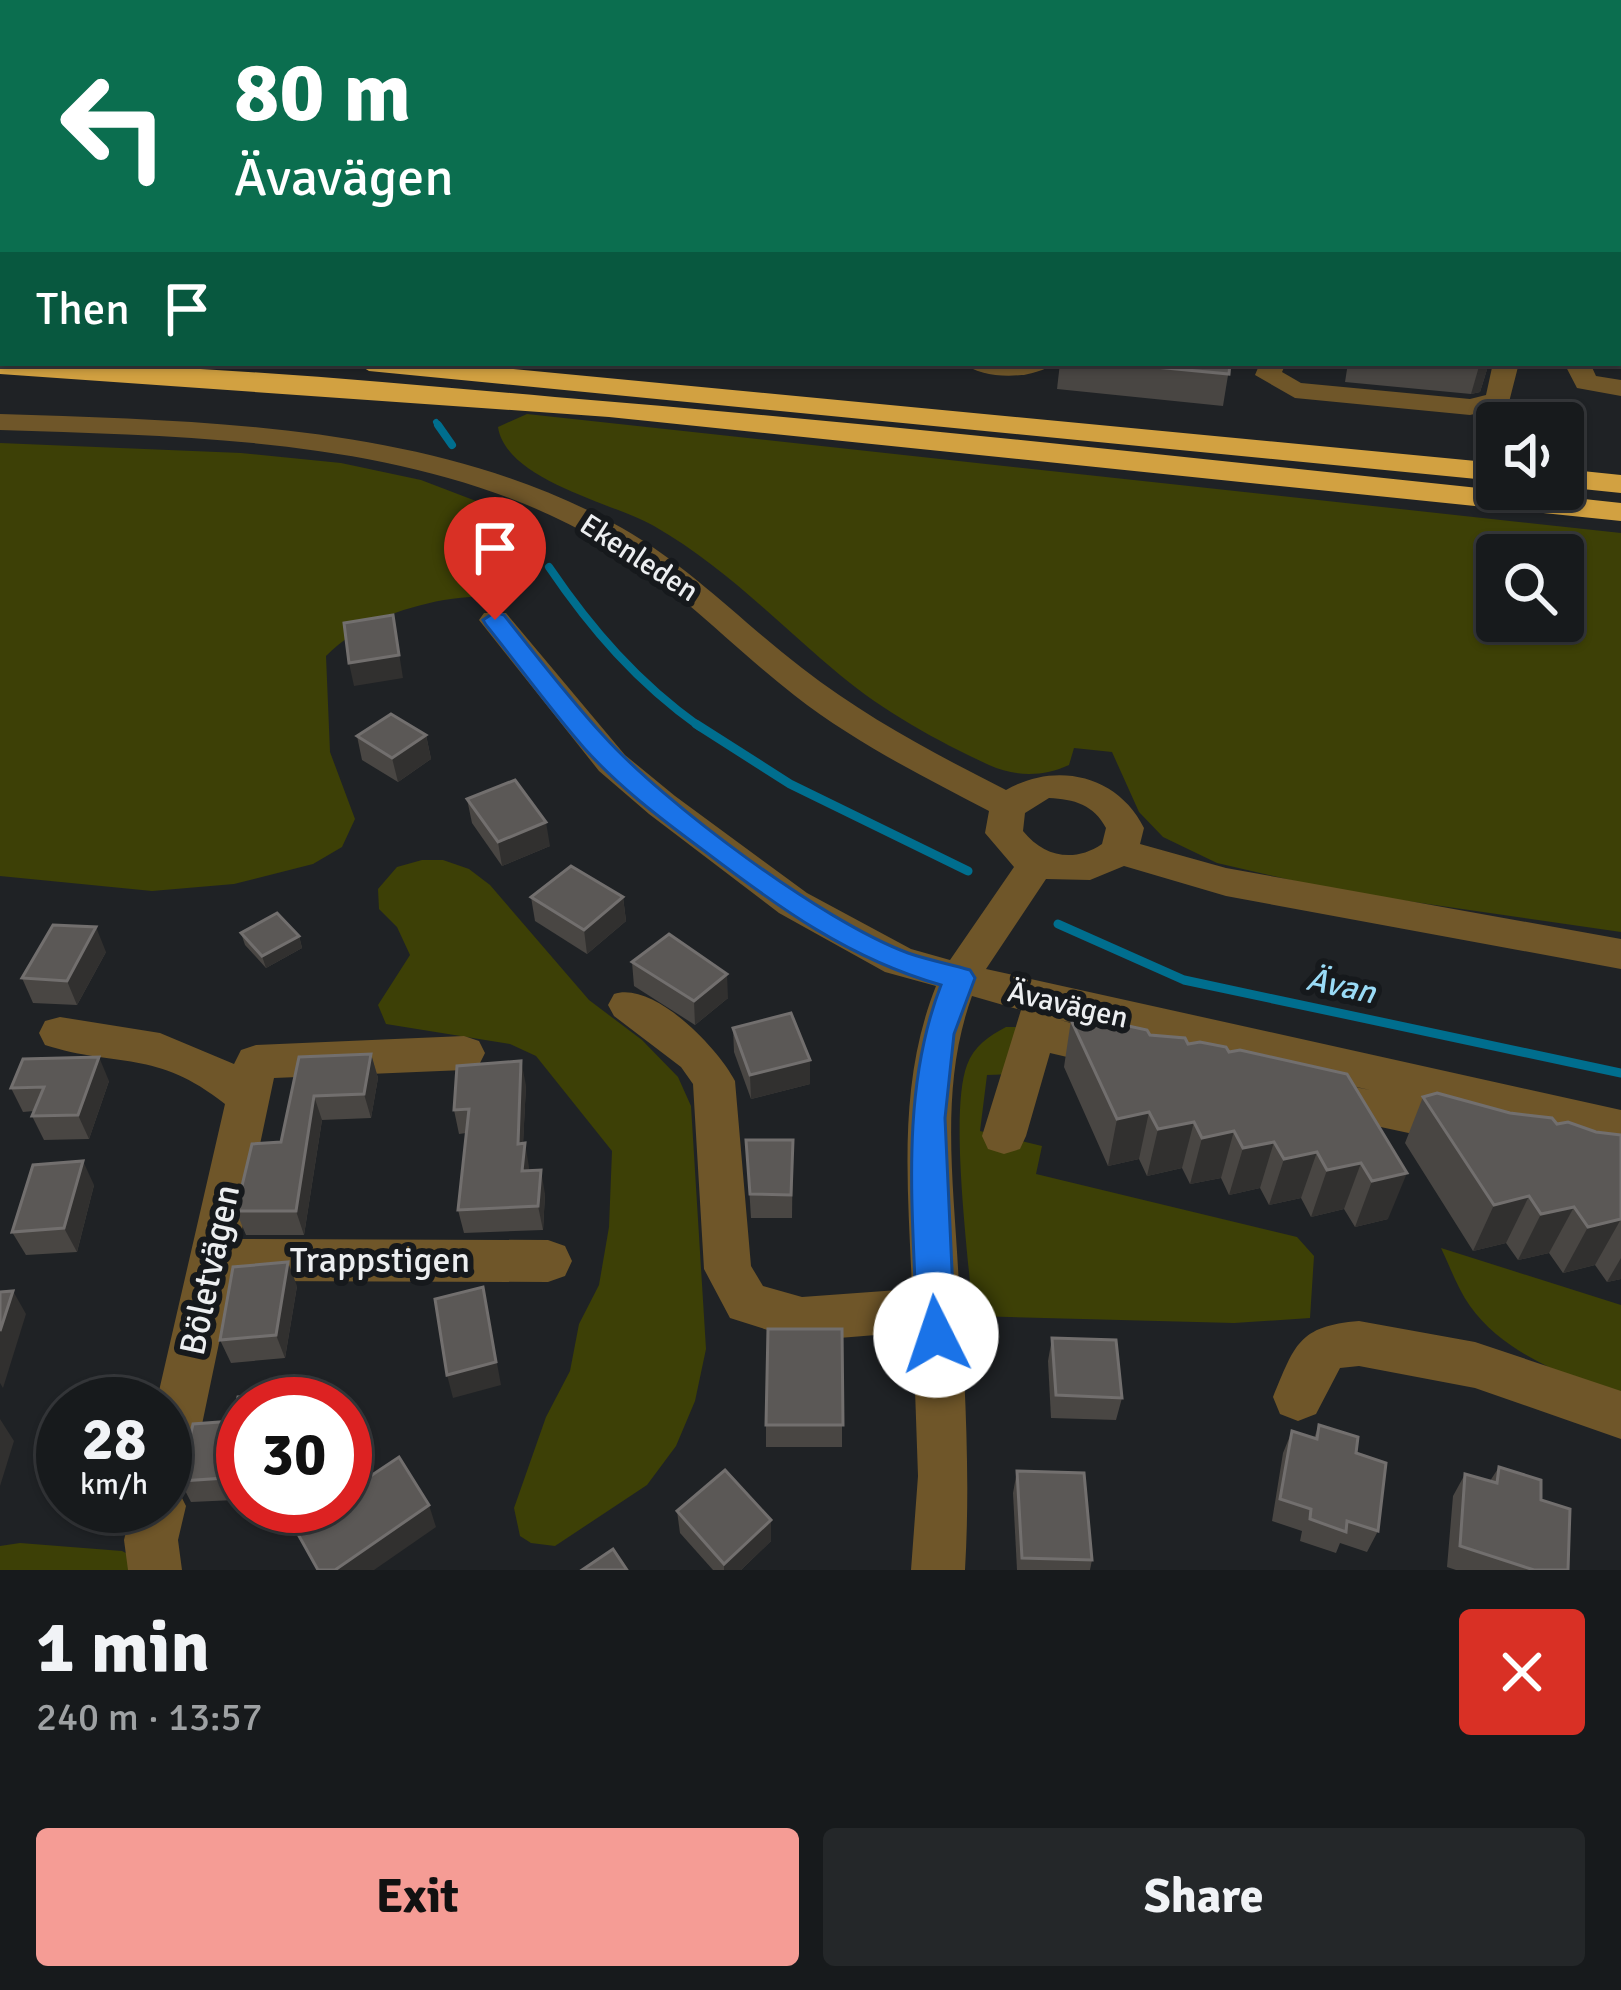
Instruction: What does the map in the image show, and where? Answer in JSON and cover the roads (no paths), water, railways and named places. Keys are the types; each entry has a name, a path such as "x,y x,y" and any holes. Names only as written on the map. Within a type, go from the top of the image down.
{"highway":[{"path":"0,366 321,384 1621,512"},
{"path":"400,366 1476,470"},
{"path":"1584,480 1621,484"}],"street":[{"path":"1272,366 1268,375 1272,380 1295,391 1470,407 1489,406 1498,400 1505,366"},
{"path":"1578,366 1586,382 1621,388"},
{"name":"Ekenleden","path":"0,422 267,438 410,463 561,509 678,578 853,722 1008,806"},
{"name":"Ävavägen","path":"495,620 601,750 662,805 793,903 899,962 959,978 1040,1017 1621,1128"},
{"path":"1049,786 1085,790 1121,817 1125,840 1119,851 1084,869 1037,863 1016,850 1004,832 1008,806 1018,796 1049,786"},
{"path":"1119,851 1226,881 1621,954"},
{"path":"938,1570 944,1476 928,1118 938,1034 959,978 1037,863"},
{"path":"629,1005 696,1054 714,1081 728,1270 747,1303 802,1319 933,1309"},
{"path":"1004,1136 1040,1017 1621,1162"},
{"path":"60,1033 147,1042 218,1072 252,1080 464,1053"},
{"name":"Böletvägen","path":"187,1377 252,1080"},
{"name":"Trappstigen","path":"212,1260 548,1261"},
{"path":"1298,1397 1313,1361 1328,1346 1370,1343 1487,1369 1621,1414"},
{"path":"153,1533 155,1570"}],"waterway":[{"name":"Ävan","path":"438,425 452,445"},
{"name":"Ävan","path":"549,567 617,654 697,725"},
{"name":"Ävan","path":"697,725 790,784 968,871"},
{"name":"Ävan","path":"1058,924 1184,980 1621,1073"}]}
